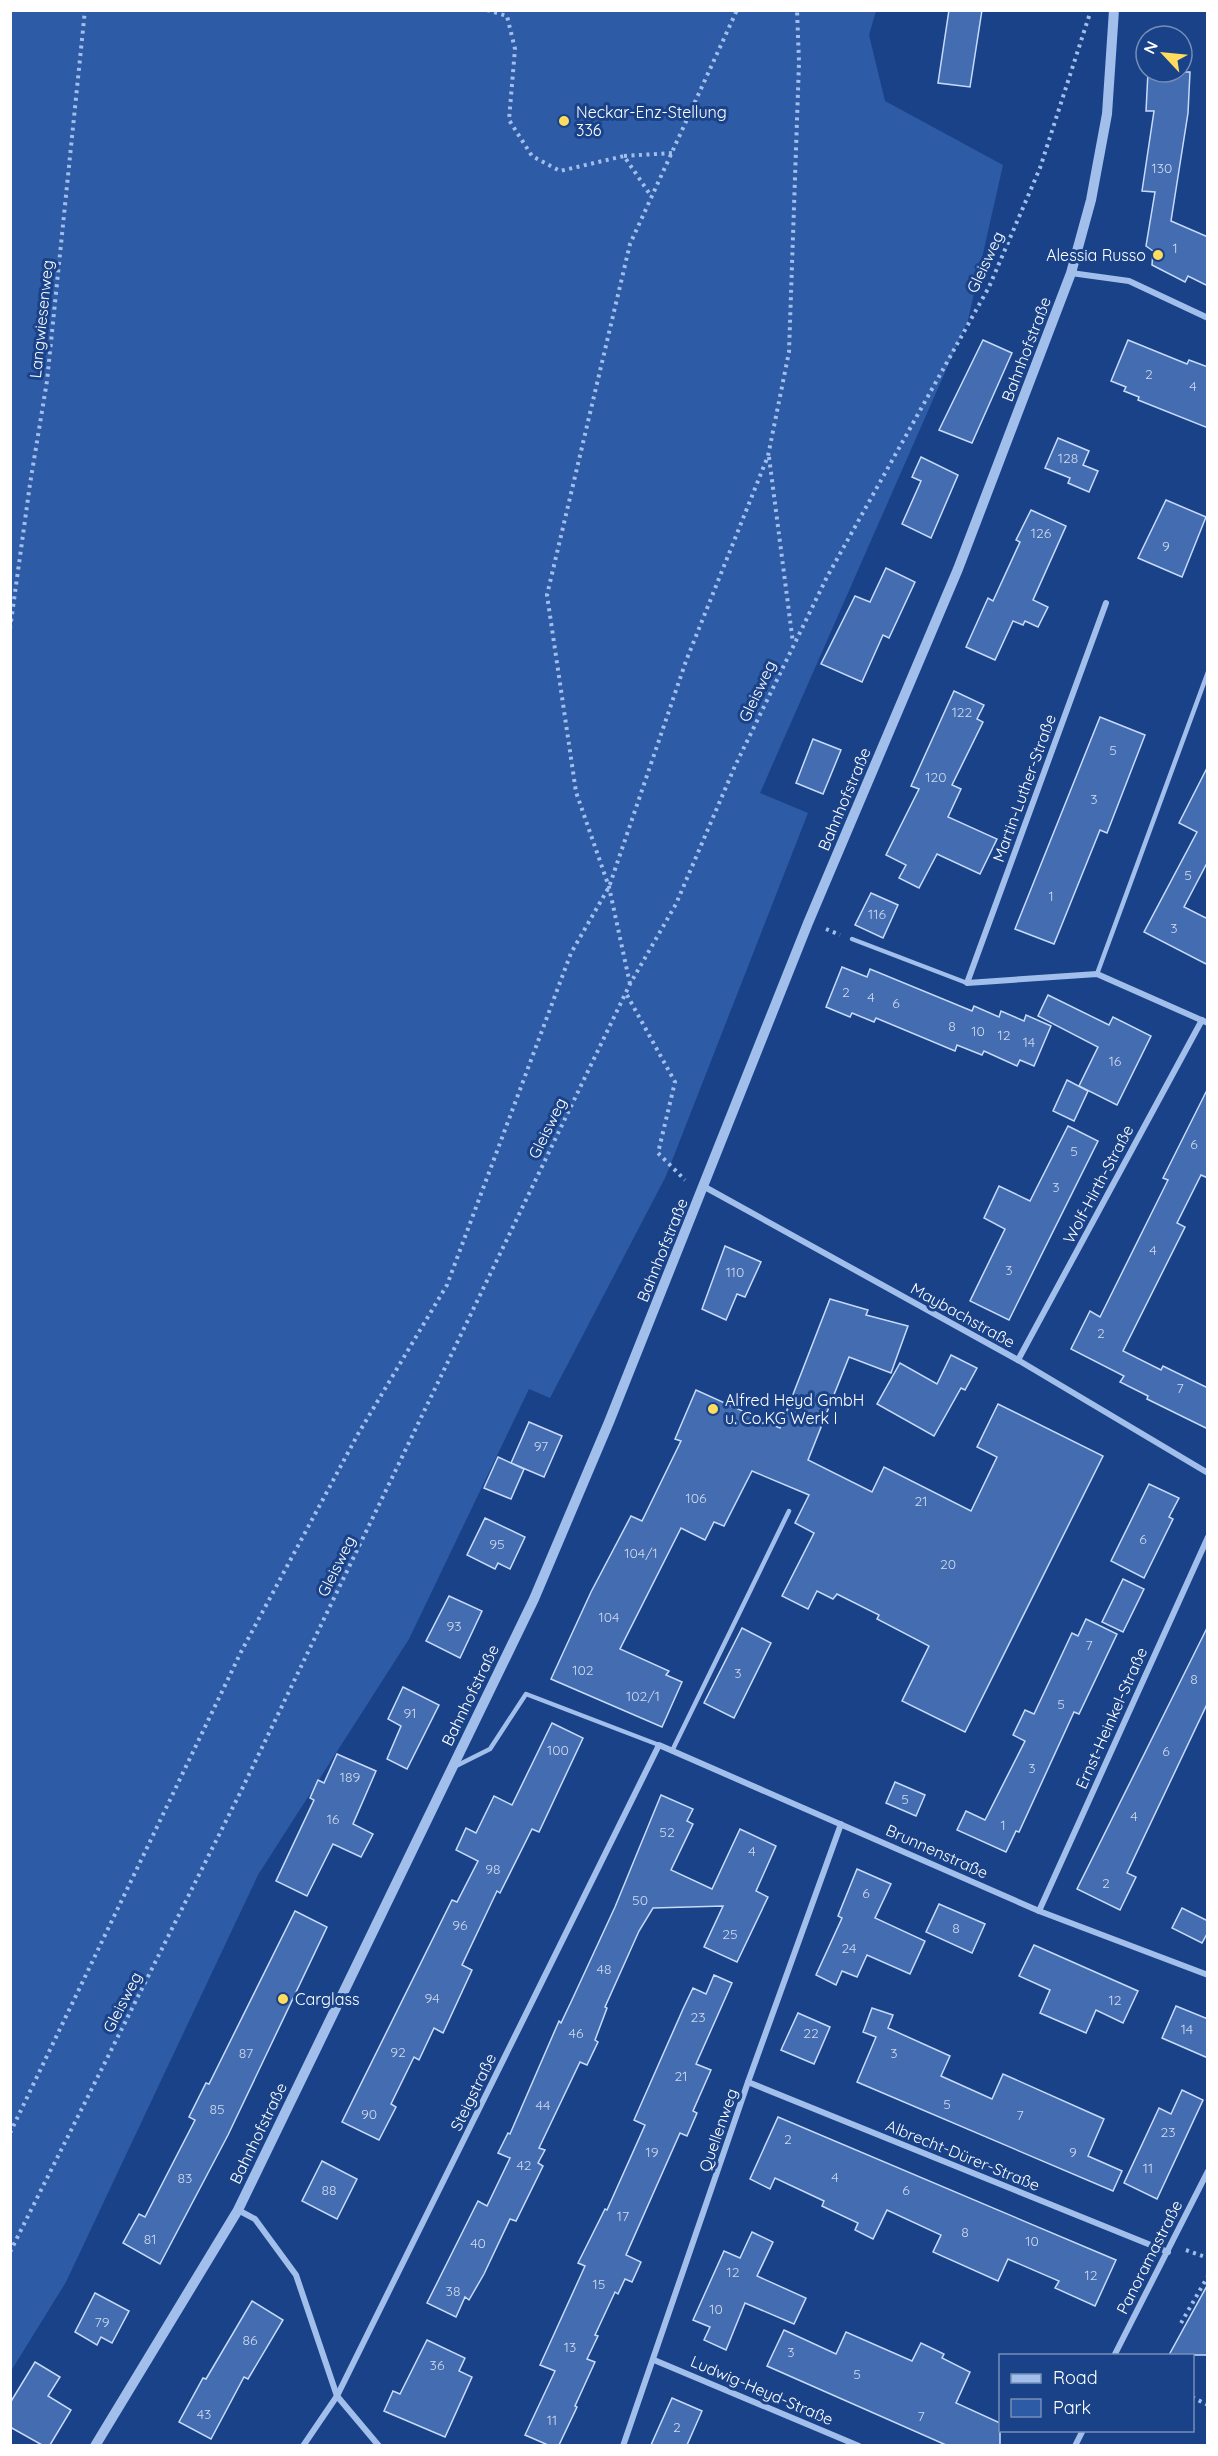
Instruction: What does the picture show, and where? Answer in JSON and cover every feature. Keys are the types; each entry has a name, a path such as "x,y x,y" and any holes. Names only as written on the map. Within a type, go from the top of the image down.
{"street":[{"name":"Bahnhofstraße","path":"95,2445 238,2210 538,1589 609,1422 808,923 958,569 1071,273 1091,200 1107,114 1114,10"},
{"path":"1071,273 1129,281 1208,318"},
{"name":"Martin-Luther-Straße","path":"967,983 1106,603"},
{"path":"967,983 1097,974 1204,1022"},
{"name":"Wolf-Hirth-Straße","path":"1018,1360 1204,1022"},
{"name":"Maybachstraße","path":"703,1186 1018,1360 1208,1473"},
{"name":"Ernst-Heinkel-Straße","path":"1039,1911 1208,1537"},
{"name":"Brunnenstraße","path":"659,1745 1039,1911 1208,1975"},
{"name":"Steigstraße","path":"303,2445 337,2396 659,1745"},
{"name":"Quellenweg","path":"623,2445 748,2082 841,1824"},
{"name":"Albrecht-Dürer-Straße","path":"748,2082 1167,2252"},
{"name":"Panoramastraße","path":"1115,2354 1208,2171"},
{"path":"238,2210 255,2218 296,2275 337,2396 379,2445"},
{"name":"Ludwig-Heyd-Straße","path":"654,2360 859,2445"}],"lane":[{"path":"1097,974 1208,672"},
{"path":"852,939 967,983"},
{"path":"672,1751 789,1511"},
{"path":"451,1768 490,1749 526,1694 659,1745"}],"path":[{"name":"Langwiesenweg","path":"10,630 30,484 48,381 85,10"},
{"path":"487,10 507,16 515,49 509,120 532,156 560,171 624,156 672,153"},
{"path":"630,984 609,887 576,792 547,595 630,244 736,10"},
{"path":"10,2133 241,1652 358,1434 447,1285 571,952 609,887 686,661 768,456 789,352 799,62 797,10"},
{"name":"Gleisweg","path":"10,2253 247,1779 630,984 676,904 735,766 793,643 827,577 989,287 1040,168 1091,10"},
{"path":"624,156 651,196"},
{"path":"768,456 793,643"},
{"path":"626,995 675,1082 658,1154 683,1179 703,1186"},
{"path":"1172,2245 1208,2258"},
{"path":"1181,2323 1208,2276"},
{"path":"1194,2398 1208,2405"}],"green space":[{"path":"11,11 876,11 869,35 885,101 1003,165 968,320 760,793 808,813 666,1176 550,1398 529,1389 409,1639 258,1875 66,2282 11,2371"}],"building":[{"path":"949,10 982,10 970,87 938,83"},
{"path":"1147,84 1189,84 1188,113 1171,221 1208,237 1208,286 1188,276 1185,282 1152,265 1153,251 1146,246 1155,192 1142,191 1154,111 1146,111"},
{"path":"983,340 1012,353 972,443 939,430"},
{"path":"1128,340 1187,364 1189,360 1208,367 1208,428 1138,400 1139,397 1124,391 1126,387 1111,381"},
{"path":"1058,438 1089,451 1083,465 1098,471 1089,492 1068,483 1070,478 1045,468"},
{"path":"921,457 958,475 931,538 902,524 921,481 912,477"},
{"path":"1166,500 1206,517 1182,577 1138,558"},
{"path":"1031,510 1066,526 1033,600 1048,607 1038,627 1025,621 1023,625 1013,621 995,660 966,647 988,598 993,601 1020,542 1016,540"},
{"path":"886,568 915,582 889,638 883,635 862,682 821,664 855,596 870,602"},
{"path":"954,691 984,705 977,719 983,722 952,785 961,789 948,817 997,839 980,874 937,854 919,888 899,878 906,865 886,855 919,789 911,786"},
{"path":"1100,717 1145,735 1107,833 1100,830 1054,944 1015,929"},
{"path":"813,739 841,750 823,794 796,783"},
{"path":"1208,766 1208,861 1184,907 1208,919 1208,965 1144,932 1197,832 1179,823"},
{"path":"871,893 898,905 883,938 855,925"},
{"path":"842,967 867,977 870,969 972,1011 974,1006 999,1017 1001,1011 1024,1021 1026,1015 1051,1026 1034,1066 1020,1060 1017,1066 984,1051 982,1055 957,1045 955,1051 876,1018 874,1022 852,1013 850,1017 826,1007"},
{"path":"1048,995 1109,1025 1113,1017 1151,1036 1117,1105 1079,1086 1098,1047 1038,1016"},
{"path":"1067,1080 1088,1091 1074,1121 1053,1111"},
{"path":"1208,1088 1208,1178 1201,1175 1177,1223 1185,1227 1123,1351 1161,1370 1163,1366 1208,1388 1208,1429 1147,1399 1148,1396 1120,1382 1124,1376 1071,1349 1090,1311 1100,1317 1168,1180 1163,1178"},
{"path":"1068,1126 1098,1141 1009,1320 970,1301 1005,1229 984,1218 999,1186 1030,1201"},
{"path":"725,1246 761,1262 745,1297 737,1294 726,1320 702,1309"},
{"path":"830,1299 868,1310 866,1315 908,1326 891,1373 849,1357 808,1460 872,1492 884,1467 971,1511 997,1457 977,1447 998,1404 1103,1456 965,1732 902,1701 929,1646 877,1619 879,1615 837,1594 833,1599 817,1591 808,1609 782,1596 814,1533 795,1523 809,1495 752,1471 724,1526 714,1522 705,1540 681,1528 620,1649 669,1671 666,1675 682,1682 662,1727 551,1679 591,1592 631,1516 642,1521 681,1441 675,1439 696,1390 780,1428"},
{"path":"951,1355 977,1368 965,1390 961,1388 934,1436 877,1404 900,1363 937,1384"},
{"path":"529,1422 562,1436 544,1477 511,1463"},
{"path":"498,1457 524,1469 511,1499 484,1488"},
{"path":"1149,1484 1179,1498 1169,1517 1173,1519 1144,1578 1111,1561"},
{"path":"485,1518 525,1537 510,1569 498,1563 495,1569 467,1555"},
{"path":"1123,1579 1144,1589 1123,1632 1102,1622"},
{"path":"449,1596 482,1611 460,1658 426,1641"},
{"path":"1086,1619 1117,1634 1079,1714 1074,1712 1019,1832 1016,1831 1006,1852 957,1830 966,1811 985,1820 1025,1741 1013,1735 1025,1710 1034,1714 1072,1633 1078,1636"},
{"path":"1208,1626 1208,1702 1127,1873 1136,1877 1120,1910 1077,1889"},
{"path":"742,1628 771,1643 734,1718 704,1703"},
{"path":"403,1687 439,1705 407,1769 387,1759 401,1726 388,1719"},
{"path":"552,1723 583,1738 539,1832 532,1829 500,1893 497,1891 462,1965 472,1970 443,2033 434,2028 419,2060 414,2057 391,2104 396,2107 379,2140 342,2122 452,1900 457,1902 478,1861 456,1850 466,1828 476,1833 494,1796 512,1805"},
{"path":"337,1754 376,1771 353,1824 373,1834 361,1857 333,1844 307,1896 276,1881 314,1800 310,1798 318,1780 324,1783"},
{"path":"895,1782 925,1795 916,1816 886,1803"},
{"path":"661,1795 693,1809 687,1821 693,1824 671,1870 712,1889 740,1829 776,1846 756,1891 768,1897 737,1962 704,1947 723,1906 653,1908 639,1931 605,2007 607,2008 595,2040 598,2042 587,2065 580,2062 539,2148 545,2150 538,2163 543,2166 516,2221 510,2219 484,2274 469,2300 465,2297 456,2317 427,2303 478,2201 487,2206 510,2158 498,2153 508,2133 510,2134 559,2021 561,2023 615,1907"},
{"path":"857,1869 891,1884 875,1918 925,1941 910,1974 867,1955 857,1977 842,1971 836,1985 816,1975 842,1918 838,1916"},
{"path":"939,1904 985,1924 972,1953 926,1932"},
{"path":"1182,1908 1208,1921 1208,1932 1202,1943 1172,1928"},
{"path":"295,1911 327,1927 228,2135 160,2264 123,2243 139,2214 145,2217 195,2120 189,2117 206,2083 209,2084"},
{"path":"1034,1945 1138,1991 1123,2023 1096,2010 1086,2033 1040,2013 1050,1990 1019,1976"},
{"path":"714,1975 732,1983 696,2064 711,2070 693,2111 697,2113 687,2136 680,2133 626,2255 641,2262 632,2282 625,2279 618,2294 615,2292 595,2335 598,2336 587,2359 595,2362 575,2406 577,2407 559,2445 548,2445 525,2435 555,2371 540,2365 585,2266 578,2263 605,2209 607,2210 645,2125 634,2120 683,2009 693,1988 706,1994"},
{"path":"1176,2006 1208,2019 1208,2058 1162,2038"},
{"path":"872,2008 893,2015 888,2028 950,2056 941,2076 992,2099 1003,2074 1104,2119 1088,2156 1122,2171 1113,2191 857,2082 876,2037 863,2032"},
{"path":"798,2013 830,2027 814,2064 781,2050"},
{"path":"1182,2090 1203,2100 1157,2199 1124,2183 1159,2108 1171,2114"},
{"path":"778,2117 1116,2260 1095,2306 1055,2288 1059,2281 1008,2259 998,2281 933,2252 941,2235 887,2210 873,2239 855,2230 858,2223 822,2206 824,2201 775,2178 770,2189 750,2179"},
{"path":"322,2161 357,2179 337,2219 302,2201"},
{"path":"752,2232 773,2242 757,2276 806,2298 794,2324 745,2303 726,2350 704,2340 710,2327 693,2320 724,2251 740,2258"},
{"path":"1208,2284 1208,2355 1170,2354"},
{"path":"95,2293 129,2311 112,2343 101,2337 97,2345 75,2332"},
{"path":"252,2301 283,2320 248,2379 244,2377 211,2439 179,2422 203,2378 206,2379"},
{"path":"784,2330 836,2354 846,2332 912,2361 921,2343 944,2354 942,2358 970,2372 956,2403 999,2423 1000,2445 946,2445 767,2366"},
{"path":"427,2340 465,2358 459,2371 472,2377 445,2437 384,2411 393,2391 400,2394"},
{"path":"35,2362 60,2377 48,2396 71,2410 50,2445 42,2445 10,2427 10,2403"},
{"path":"672,2398 702,2411 687,2445 651,2445"}],"place":[{"name":"Neckar-Enz-Stellung 336","path":"564,121"},
{"name":"Alessia Russo","path":"1158,255"},
{"name":"Alfred Heyd GmbH u. Co.KG Werk I","path":"713,1409"},
{"name":"Carglass","path":"283,1999"}]}
